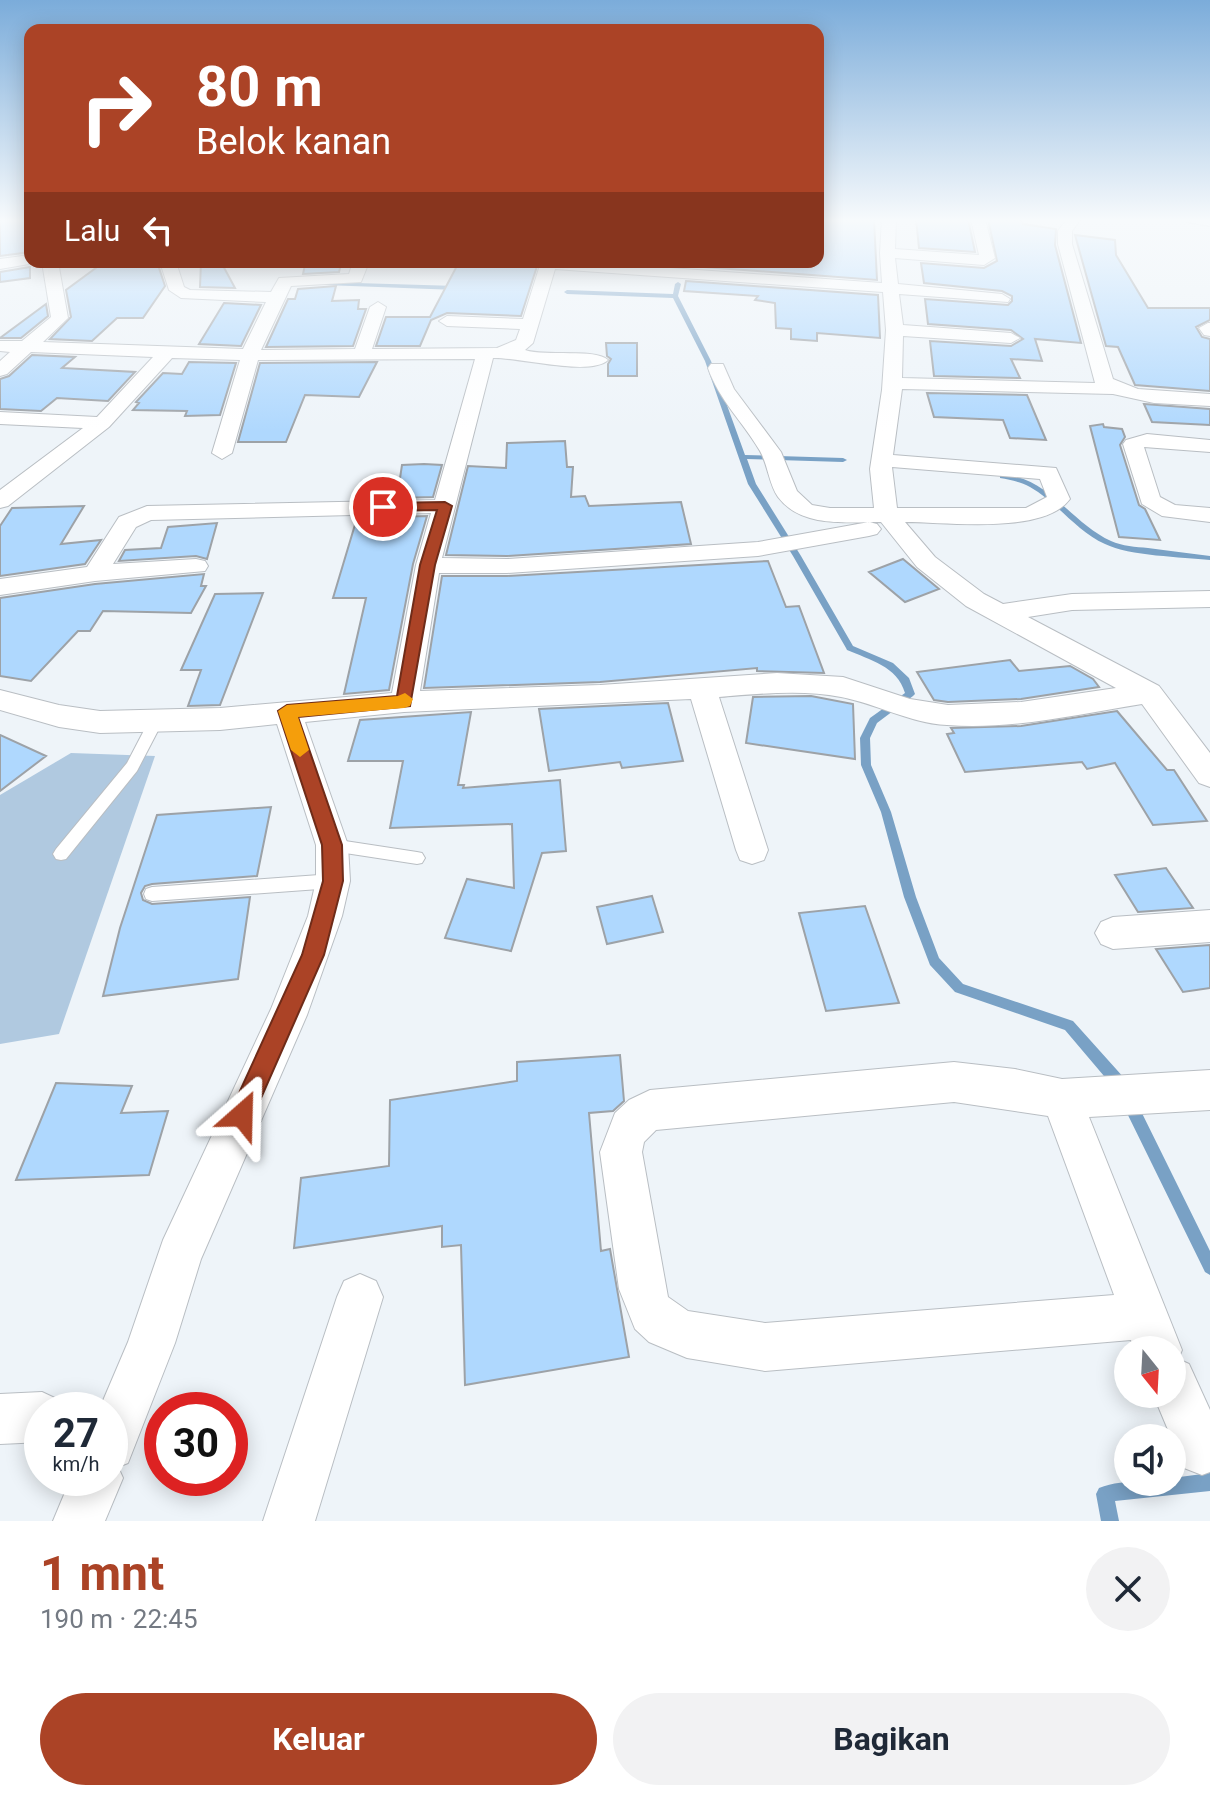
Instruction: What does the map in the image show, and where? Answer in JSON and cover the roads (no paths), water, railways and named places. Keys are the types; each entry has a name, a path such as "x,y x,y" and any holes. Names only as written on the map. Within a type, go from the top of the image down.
{"street":[{"path":"0,370 60,318 55,290"},
{"path":"177,290 187,295 276,297"},
{"path":"222,453 252,355 281,290"},
{"path":"511,351 524,343 541,290"},
{"path":"889,290 895,330 893,383 882,460 890,519 926,562 975,600 1149,693 1206,766"},
{"path":"909,290 1002,299"},
{"path":"1078,290 1104,382 1112,389"},
{"path":"361,356 378,307"},
{"path":"447,321 530,324"},
{"path":"895,330 1011,338"},
{"path":"0,346 252,355 361,356 511,351 538,360 599,360"},
{"path":"0,501 102,423 167,352"},
{"path":"404,702 428,565 485,354"},
{"path":"717,368 725,390 774,458 787,494 805,510 890,519 1027,515 1056,502 1048,466 882,460"},
{"path":"893,383 1112,389 1208,404"},
{"path":"0,418 102,423"},
{"path":"1210,446 1147,440 1133,444 1150,499 1155,505 1172,512 1210,515"},
{"path":"95,573 127,522 147,513 445,506"},
{"path":"428,565 507,566 794,544 890,519"},
{"path":"0,587 95,573 196,566"},
{"path":"1001,613 1072,602 1210,599"},
{"path":"0,700 59,716 100,722 156,721 404,702 777,683 843,687 908,709 948,715 1021,712 1149,693"},
{"path":"702,688 752,850"},
{"path":"128,1393 151,1343 179,1256 313,955 332,863 287,711"},
{"path":"1113,933 1210,926"},
{"path":"1079,1099 1151,1333 765,1347 687,1334 666,1325 651,1313 642,1289 621,1152 624,1134 634,1119 650,1110 954,1082 1079,1099 1210,1090"},
{"path":"289,1521 360,1297"},
{"path":"1184,1408 1202,1450"},
{"path":"0,1419 24,1418"},
{"path":"79,1521 89,1496"}],"lane":[{"path":"61,854 132,767 156,721"},
{"path":"152,894 332,863 417,858"}],"waterway":[{"path":"675,296 677,290"},
{"path":"567,292 675,296"},
{"path":"675,296 708,361 752,484 850,648 890,665 906,680 910,694 873,721 865,738 866,765 886,812 910,897 934,961 959,988 1069,1025 1120,1084"},
{"path":"743,457 843,460"},
{"path":"1003,476 1018,479 1045,494 1093,534 1113,545 1210,558"},
{"path":"1129,1102 1210,1267"},
{"path":"1110,1521 1105,1494 1210,1482"}]}
